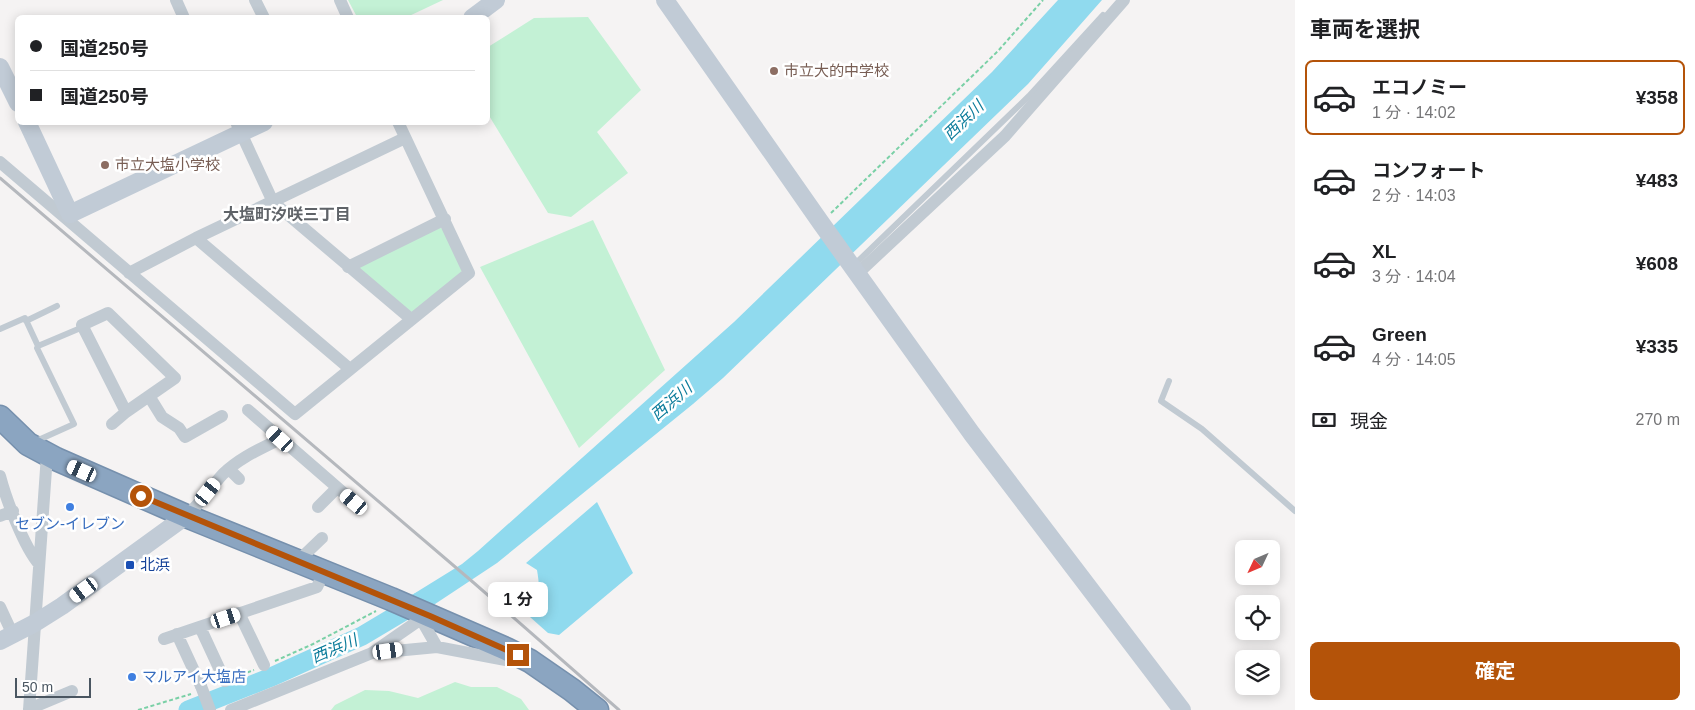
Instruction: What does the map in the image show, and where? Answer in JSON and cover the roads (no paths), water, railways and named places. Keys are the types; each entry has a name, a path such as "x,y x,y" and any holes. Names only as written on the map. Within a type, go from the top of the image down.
{"highway":[{"path":"0,417 38,450 186,516 391,599 426,618 506,649 530,661 573,697 597,710"}],"street":[{"path":"176,0 183,15"},
{"path":"255,0 262,15"},
{"path":"340,0 347,15"},
{"path":"476,15 496,0"},
{"path":"665,0 854,270 972,434 1182,710"},
{"path":"854,270 1005,136 1124,0"},
{"path":"0,66 15,97"},
{"path":"28,125 67,216"},
{"path":"67,216 238,128 251,125"},
{"path":"0,162 5,176 67,216 129,273 295,414 469,273 399,125"},
{"path":"238,128 273,202 411,319"},
{"path":"129,273 196,238 405,138"},
{"path":"348,267 445,219"},
{"path":"196,238 350,369"},
{"path":"112,424 175,378 108,313 82,325 126,412"},
{"path":"149,396 162,417 179,428 185,438 215,416"},
{"path":"248,410 354,502"},
{"path":"0,607 6,638 36,623 194,510 229,469 255,451 280,439"},
{"path":"38,450 40,564 29,709 72,691"},
{"path":"229,469 239,479"},
{"path":"0,476 13,511 35,559 40,564"},
{"path":"318,507 337,488"},
{"path":"0,516 13,511"},
{"path":"298,561 322,538"},
{"path":"164,639 317,587 324,572"},
{"path":"239,614 264,665"},
{"path":"231,710 372,653 426,618 437,646"},
{"path":"200,627 225,681"},
{"path":"177,634 210,710"},
{"path":"372,653 437,646 511,662 530,661"}],"lane":[{"path":"854,270 1029,96 1116,0"},
{"path":"0,329 57,306"},
{"path":"26,320 38,346 37,348 74,424 38,450"},
{"path":"38,346 83,327"},
{"path":"1169,381 1161,401 1202,429 1295,511"}],"water":[{"path":"1058,0 1102,0 1028,84 723,378 497,563 429,608 407,598 462,564 478,551 734,322 992,72"},
{"path":"597,502 633,573 559,635 548,633 530,617 529,609 537,595 539,582 537,570 526,563"}],"waterway":[{"name":"西浜川","path":"188,710 269,678 362,636 419,602"}],"railway":[{"path":"0,178 474,583 619,710"}],"place":[{"name":"市立大的中学校","path":"774,71"},
{"name":"市立大塩小学校","path":"105,165"},
{"name":"セブン-イレブン","path":"70,507"},
{"name":"北浜","path":"130,565"},
{"name":"マルアイ大塩店","path":"132,677"}],"district":[{"name":"大塩町汐咲三丁目","path":"287,214"}]}
